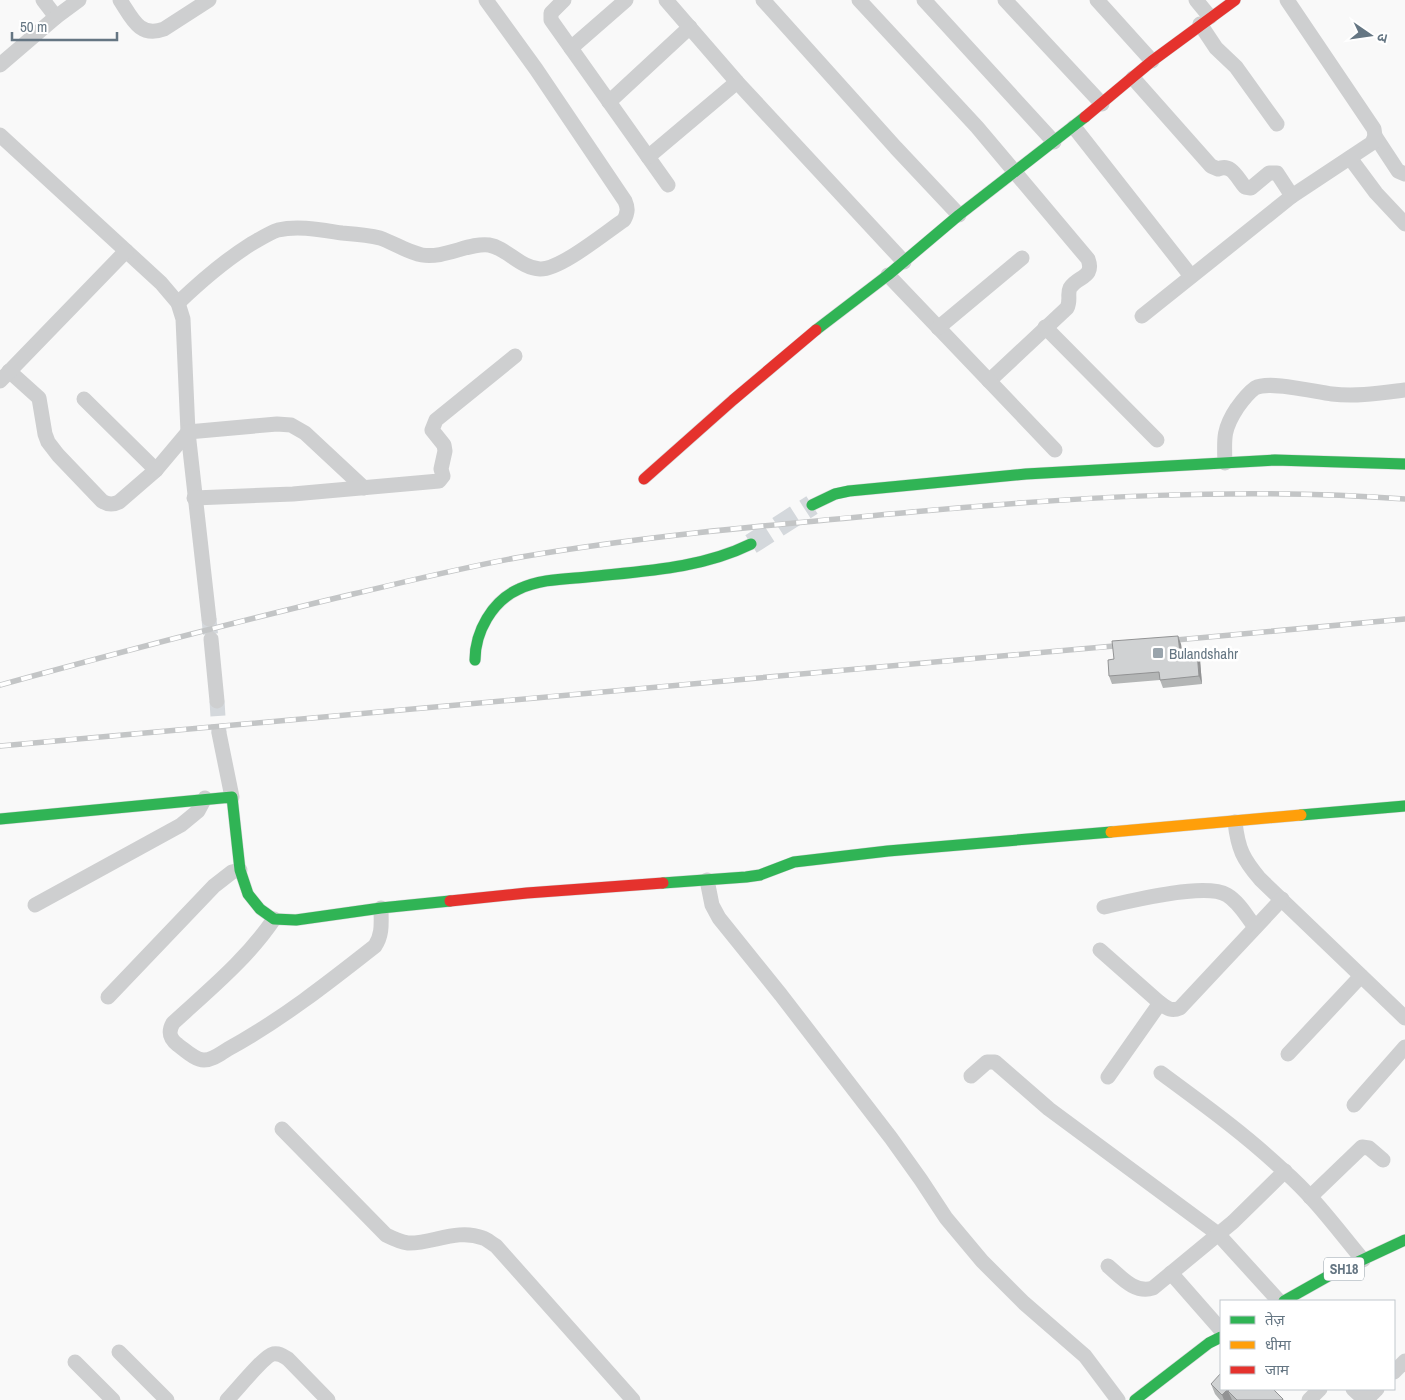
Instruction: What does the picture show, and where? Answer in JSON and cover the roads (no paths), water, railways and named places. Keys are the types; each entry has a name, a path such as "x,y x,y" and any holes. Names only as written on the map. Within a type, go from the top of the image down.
{"street":[{"path":"43,0 56,17"},
{"path":"0,66 56,17 79,0"},
{"path":"120,0 138,26 146,31 156,32 164,29 206,1"},
{"path":"178,303 210,272 236,253 278,230 296,228 322,230 378,238 423,255 436,255 486,244 497,247 525,265 540,269 553,266 572,256 624,220 628,207 625,201 486,0"},
{"path":"564,0 551,14 552,20 668,185"},
{"path":"571,48 626,0"},
{"path":"666,0 737,82 904,262"},
{"path":"763,0 896,148 960,215"},
{"path":"859,0 976,128 1088,259 1090,270 1071,286 1069,291 1070,302 1067,308 988,381"},
{"path":"924,0 1054,142"},
{"path":"1005,0 1102,104"},
{"path":"1097,0 1152,61"},
{"path":"1196,0 1216,48 1236,67 1277,124"},
{"path":"644,479 824,323 888,275 960,215 1074,127 1152,61 1205,20 1235,0"},
{"path":"1286,0 1363,112 1374,129 1375,136 1398,170 1405,174"},
{"path":"610,102 690,27"},
{"path":"1133,78 1211,166 1218,169 1223,166 1230,168 1245,187 1248,188 1269,173 1277,173 1292,196"},
{"path":"648,157 737,82"},
{"path":"1074,127 1191,276"},
{"path":"0,135 161,283 178,303 182,319 188,432 194,498 208,619"},
{"path":"1142,316 1292,196 1372,143 1375,136"},
{"path":"1350,158 1376,193 1405,224"},
{"path":"126,251 5,376 39,398 48,442 102,501 114,505 119,502 156,470 188,432 277,424 291,425 305,433 364,488"},
{"path":"938,328 1022,258"},
{"path":"888,275 1055,450"},
{"path":"1045,327 1157,440"},
{"path":"194,498 293,494 439,481 442,479 441,464 445,451 441,441 432,430 436,420 515,356"},
{"path":"1226,463 1224,440 1229,421 1245,397 1256,388 1268,385 1333,394 1364,395 1405,390"},
{"path":"84,399 156,470"},
{"path":"812,505 835,494 850,491 1026,474 1275,460 1405,464"},
{"path":"475,660 478,636 490,615 504,599 517,590 552,580 687,566 726,556 751,544"},
{"path":"211,639 217,701"},
{"path":"219,733 219,798 240,870 248,894 260,909 274,919 296,920 381,908 760,875 794,862 870,853 1405,806"},
{"path":"0,819 219,798"},
{"path":"34,904 181,825 198,811 219,798"},
{"path":"1235,822 1238,843 1246,863 1260,880 1405,1018"},
{"path":"108,997 214,886 232,872 240,870"},
{"path":"707,880 712,905 719,918 892,1138 946,1218 982,1261 1024,1303 1084,1356 1118,1400"},
{"path":"1104,907 1173,893 1215,892 1226,894 1234,901 1255,927"},
{"path":"1100,950 1160,1003 1169,1009 1175,1010 1180,1008 1282,899"},
{"path":"274,919 260,940 234,967 173,1023 169,1035 173,1041 194,1057 202,1060 210,1059 251,1036 316,993 375,946 380,938 382,927 381,908"},
{"path":"1288,1054 1361,976"},
{"path":"1108,1077 1160,1003"},
{"path":"1354,1105 1405,1047"},
{"path":"971,1076 987,1062 995,1062 1049,1110 1218,1234 1278,1300"},
{"path":"1161,1073 1285,1171 1310,1197 1363,1260"},
{"path":"282,1129 386,1235 398,1241 411,1243 451,1235 471,1235 484,1238 496,1246 633,1400"},
{"path":"1310,1197 1362,1147 1369,1148 1382,1160"},
{"path":"1108,1266 1138,1289 1146,1290 1153,1288 1252,1204 1285,1171"},
{"name":"SH18","path":"1286,1300 1332,1274 1405,1240"},
{"path":"1170,1273 1220,1329"},
{"path":"1135,1400 1209,1343 1220,1338"},
{"path":"119,1352 167,1400"},
{"path":"227,1400 272,1354 280,1354 288,1359 328,1400"},
{"path":"1395,1371 1405,1361"},
{"path":"75,1362 113,1400"},
{"path":"1309,1400 1319,1390"},
{"path":"1356,1390 1373,1396"}],"tunnel":[{"path":"751,544 812,505"},
{"path":"209,619 211,639"},
{"path":"217,701 219,733"}],"railway":[{"path":"0,685 220,627 416,579 521,557 618,542 814,521 1096,498 1158,495 1282,494 1405,499"},
{"path":"1165,641 1405,619"},
{"path":"0,746 1125,645"}],"place":[{"name":"Bulandshahr","path":"1158,653"}]}
